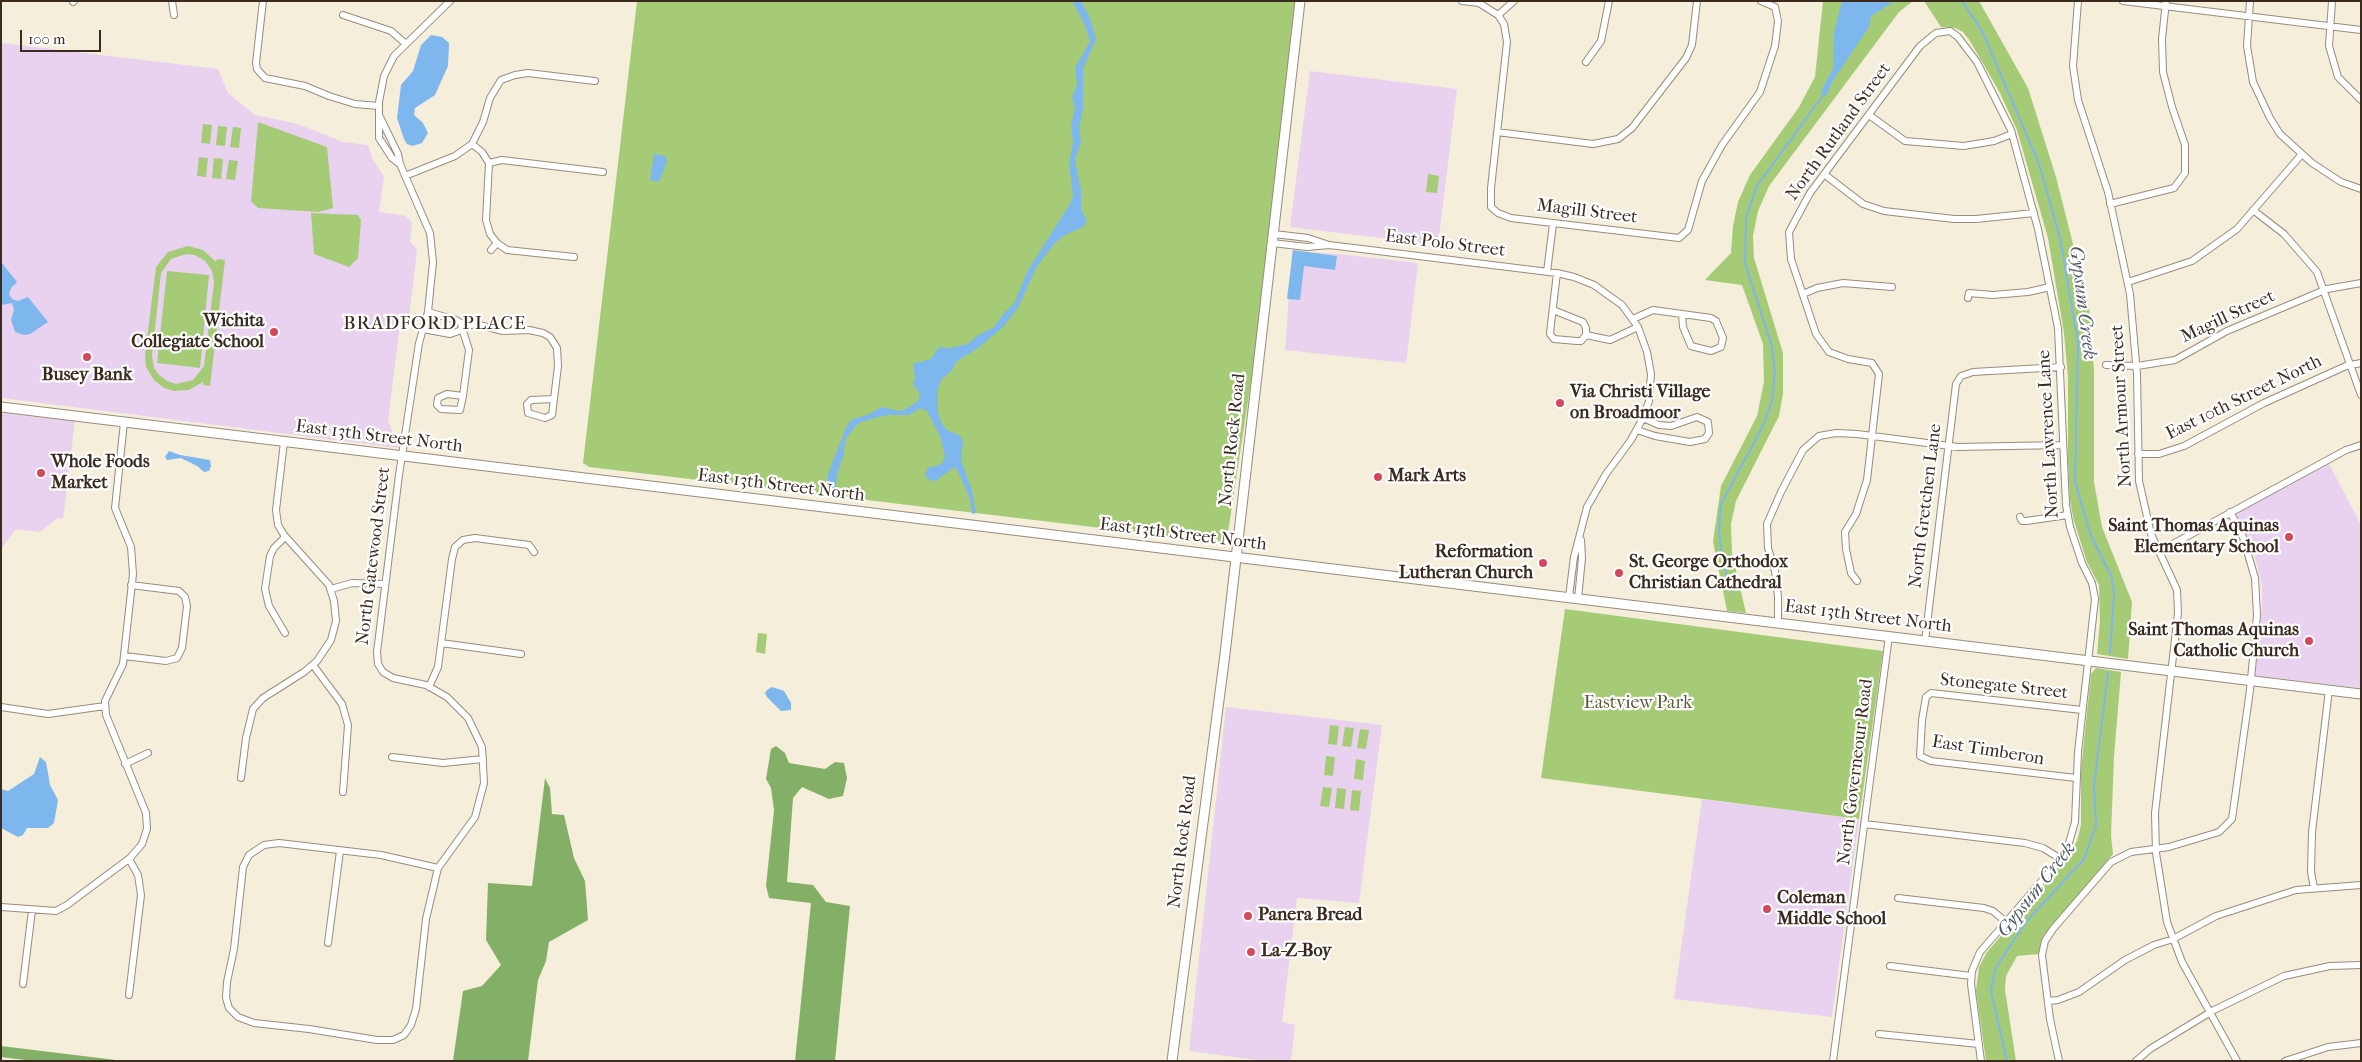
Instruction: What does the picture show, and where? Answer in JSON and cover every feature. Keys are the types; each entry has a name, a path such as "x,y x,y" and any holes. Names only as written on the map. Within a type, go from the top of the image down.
{"main road":[{"name":"North Rock Road","path":"1172,1061 1236,558 1300,1"},
{"name":"East 13th Street North","path":"1,407 2361,694"}],"street":[{"path":"172,1 174,15"},
{"path":"263,1 256,63 259,72 271,80 305,86 355,104 379,106"},
{"name":"North Gatewood Street","path":"400,164 392,158 379,138 379,106 384,76 394,56 450,1"},
{"path":"1462,1 1479,4 1498,15 1504,24 1507,42 1497,132 1593,144 1618,139 1632,128 1686,58 1692,46 1697,1"},
{"path":"1498,15 1514,1"},
{"path":"1586,62 1601,41 1609,1"},
{"name":"Magill Street","path":"1497,132 1491,188 1491,207 1498,213 1511,218 1553,224 1678,238 1688,230 1702,181 1722,145 1760,92 1775,46 1778,21 1775,8 1761,1"},
{"name":"North Armour Street","path":"2078,1 2073,66 2078,100 2110,204 2128,282 2137,366 2139,482 2151,534 2177,590 2178,613 2155,812 2156,848 2167,922 2182,962 2237,1061"},
{"path":"2123,1 2165,4 2361,30"},
{"path":"2250,1 2247,46 2253,82 2280,134 2302,154 2340,182 2361,189"},
{"path":"2332,1 2329,46 2338,77 2361,100"},
{"path":"2110,204 2174,188 2185,173 2185,145 2163,72 2162,39 2165,4"},
{"path":"343,15 391,31 406,44"},
{"name":"North Lawrence Lane","path":"1946,32 1950,31 1958,37 1977,62 2012,134 2034,213 2058,328 2061,367 2062,445 2068,514 2082,563 2092,583 2095,599 2082,710 2074,822 2066,853 1980,952 1970,984 1981,1061"},
{"name":"North Rutland Street","path":"1857,581 1851,573 1845,532 1856,514 1867,480 1879,374 1872,363 1848,359 1829,352 1816,334 1791,259 1789,232 1810,192 1920,46 1936,33 1946,32"},
{"path":"405,176 455,156 472,144 483,122 490,98 502,80 528,73 595,81"},
{"path":"496,74 502,80"},
{"path":"1869,115 1904,140 1914,142 1964,146 1994,141 2012,134"},
{"name":"North Gatewood Street","path":"340,851 279,843 261,847 249,855 243,867 234,949 227,982 226,998 229,1006 238,1017 254,1024 328,1032 377,1040 392,1040 404,1035 411,1026 416,1009 426,919 438,868 475,817 484,783 482,747 468,718 447,697 429,687 393,678 383,672 378,664 377,652 402,456 417,352 428,312 434,262 430,233 400,164 398,154 380,117"},
{"path":"472,144 482,152 490,163 486,220 490,234 497,243 507,250 574,257"},
{"path":"2128,282 2192,262 2237,229 2302,154"},
{"path":"490,163 502,160 603,172"},
{"path":"1824,174 1863,204 1884,211 1954,219 1976,219 2034,213"},
{"path":"2253,210 2284,234 2317,272 2361,395"},
{"path":"1547,272 1553,224"},
{"name":"East Polo Street","path":"1273,238 1307,247 1329,245 1557,273 1594,285 1622,305 1638,327 1647,352 1651,374 1648,401 1637,430 1606,474 1587,507 1574,557 1573,598"},
{"path":"491,250 497,243"},
{"path":"1553,310 1583,322 1586,328 1586,335 1581,340 1554,339 1550,334 1557,273"},
{"path":"1803,294 1817,288 1843,283 1892,287"},
{"name":"Magill Street","path":"2106,365 2137,366 2175,360 2227,331 2324,290 2361,283"},
{"path":"1968,298 1969,293 1993,295 2028,292 2050,287"},
{"path":"1633,319 1653,310 1682,314 1711,318 1716,321 1723,338 1721,347 1711,351 1691,346 1683,326 1682,314"},
{"path":"428,312 461,323 469,350 463,396"},
{"path":"423,329 450,334 475,324 503,332 529,330 543,333 550,337 558,348 558,366 554,399 552,415 545,418 528,413 526,404 531,400 554,399"},
{"path":"1586,335 1610,340 1638,327"},
{"name":"East 10th Street North","path":"2138,454 2160,454 2184,446 2264,403 2350,365 2361,363"},
{"name":"North Gretchen Lane","path":"1924,640 1956,384 1961,376 1973,372 2061,367"},
{"path":"1637,430 1655,436 1690,442 1705,439 1709,432 1708,422 1697,417 1671,426 1660,425 1643,418"},
{"path":"1,906 56,911 129,859 142,844 147,829 146,813 106,715 104,701 124,664 131,585 131,548 115,508 124,422"},
{"path":"1778,623 1778,597 1775,571 1768,548 1767,524 1803,450 1820,436 1836,433 1948,445 2062,445"},
{"path":"241,778 247,730 253,710 263,698 313,665 329,646 336,615 331,590 319,571 285,537 278,525 276,514 284,442"},
{"path":"2160,551 2346,450 2361,445"},
{"path":"2058,1061 2042,954 2045,941 2053,929 2111,862 2131,852 2191,842 2219,832 2232,820 2250,680 2256,616 2256,578 2242,534 2230,512"},
{"path":"2020,517 2022,521 2026,521 2068,514"},
{"path":"285,537 274,548 270,556 265,589 269,606 285,633"},
{"path":"429,687 438,667 455,547 463,540 475,538 529,546 534,552"},
{"path":"331,590 352,583 385,584"},
{"path":"124,656 171,661 176,658 182,648 187,606 185,597 179,592 131,585"},
{"name":"North Governeour Road","path":"1833,1061 1889,636"},
{"path":"441,643 521,654"},
{"path":"313,665 338,697 345,712 349,731 343,792"},
{"path":"2314,888 2311,872 2312,832 2329,690"},
{"name":"Stonegate Street","path":"1921,730 1926,697 1931,693 2082,710"},
{"path":"1,707 48,714 105,706"},
{"name":"East Timberon","path":"1921,730 1920,756 1931,761 2076,778"},
{"path":"125,764 148,753"},
{"path":"392,757 443,763 483,759"},
{"path":"1864,824 2025,843 2043,848 2061,858"},
{"path":"328,943 340,851 382,855 438,868"},
{"path":"129,859 138,875 141,895 129,995"},
{"path":"2048,1001 2058,1000 2079,992 2125,960 2154,945 2173,939 2216,916 2296,890 2361,885"},
{"path":"1898,898 1993,910 2006,922"},
{"path":"23,984 32,910"},
{"path":"2136,1061 2150,1049 2210,1012 2284,976 2330,966 2361,965"},
{"path":"1890,966 1972,976"},
{"path":"1879,1034 1979,1044"},
{"path":"2285,1061 2328,1047 2361,1043"}],"shaded area":[{"path":"1,43 218,69 228,93 255,115 298,124 343,142 368,145 372,158 384,177 379,212 406,216 412,223 410,241 417,250 409,318 400,325 388,421 399,448 1,398"},
{"path":"1310,71 1457,89 1438,245 1290,227"},
{"path":"1292,251 1418,263 1406,363 1285,350"},
{"path":"1,413 75,421 63,519 58,518 40,532 16,529 1,549"},
{"path":"2328,462 2361,525 2361,688 2252,675 2262,606 2262,586 2254,552 2236,513"},
{"path":"1226,707 1382,725 1359,903 1297,898 1282,1022 1295,1025 1291,1061 1264,1061 1189,1051"},
{"name":"Coleman Middle School","path":"1702,799 1859,819 1832,1017 1674,999"}],"green space":[{"path":"637,1 1303,1 1276,217 1227,539 1219,542 589,467 583,463"},
{"path":"1823,1 1913,1 1899,12 1769,186 1758,211 1753,236 1754,258 1783,353 1783,394 1779,416 1736,501 1731,524 1732,553 1746,613 1727,611 1713,542 1721,486 1757,416 1764,382 1763,344 1742,285 1705,280 1731,253 1733,226 1738,202 1750,175 1799,107 1815,77"},
{"path":"1924,1 1979,1 2028,88 2056,177 2089,307 2094,371 2094,482 2102,527 2132,602 2128,659 2097,654 2100,621 2099,585 2087,562 2074,521 2070,501 2068,377 2064,333 2048,238 2017,130 2000,93 1970,41 1963,32 1955,28 1941,27"},
{"path":"258,122 327,147 333,208 319,212 258,208 251,201"},
{"path":"203,124 212,125 210,144 201,143"},
{"path":"218,126 227,127 225,146 216,145"},
{"path":"233,127 241,128 239,148 230,147"},
{"path":"199,157 208,158 206,177 197,176"},
{"path":"214,158 223,159 221,179 212,178"},
{"path":"229,160 238,161 235,180 226,179"},
{"path":"1428,174 1439,176 1437,193 1426,192"},
{"path":"311,213 358,215 361,220 358,258 349,267 314,254"},
{"path":"188,246 203,250 216,262 217,259 225,260 210,386 203,385 203,382 189,390 174,391 164,388 154,380 146,367 145,355 156,267 168,252","holes":["186,254 195,255 205,261 212,271 214,282 204,366 193,380 176,384 167,381 159,375 154,368 152,356 161,273 171,259"]},
{"path":"167,271 209,275 200,368 157,363"},
{"name":"Eastview Park","path":"1565,609 1883,651 1859,819 1541,778"},
{"path":"758,633 767,634 765,654 756,652"},
{"path":"2096,668 2121,672 2114,757 2111,836 2113,854 2043,936 2039,954 2017,956 2006,976 2005,990 2016,1061 1986,1061 1976,991 1979,967 1987,952 2062,865 2077,841 2081,825 2081,770 2091,674"},
{"path":"1330,725 1339,726 1337,745 1328,744"},
{"path":"1345,727 1354,728 1351,747 1342,746"},
{"path":"1360,729 1369,730 1366,749 1357,748"},
{"path":"776,746 785,753 789,763 825,769 835,762 844,763 847,778 843,796 829,799 802,787 793,798 787,882 813,885 826,902 850,906 835,1061 795,1061 811,903 769,898 766,886 774,810 771,788 766,779 771,749"},
{"path":"1326,756 1335,757 1333,776 1324,775"},
{"path":"1356,759 1365,761 1363,780 1354,779"},
{"path":"545,778 550,788 552,814 564,815 574,858 585,881 588,920 549,942 546,961 538,980 528,1061 453,1061 463,991 482,986 501,965 486,940 488,883 532,886"},
{"path":"1323,787 1332,788 1329,807 1320,806"},
{"path":"1337,788 1346,789 1344,809 1335,808"},
{"path":"1352,790 1361,791 1359,811 1350,810"},
{"path":"1,1046 124,1061 33,1061 1,1057"}],"water":[{"path":"1072,1 1081,1 1090,18 1096,39 1083,69 1083,109 1079,128 1081,142 1075,160 1081,191 1081,209 1087,221 1083,227 1063,236 1053,245 1036,268 1019,306 1003,327 978,348 957,361 951,371 941,380 938,388 938,413 942,424 947,430 959,435 963,441 961,460 972,491 976,513 972,514 970,499 957,469 953,468 936,481 929,480 925,475 928,468 942,464 945,456 940,436 927,411 921,408 909,415 889,415 859,423 846,438 837,474 836,487 839,496 828,496 828,474 847,425 853,419 870,414 881,407 899,411 918,401 920,394 913,384 915,377 913,364 931,359 939,347 950,348 968,344 977,336 994,327 1004,313 1014,304 1028,270 1070,204 1073,196 1069,163 1073,143 1071,126 1075,108 1072,98 1077,83 1075,68 1090,41 1084,23"},
{"path":"1842,1 1895,1 1871,16 1869,27 1832,82 1827,94 1821,98 1822,89 1833,69 1834,32"},
{"path":"431,35 442,37 449,43 448,66 435,95 415,108 414,115 423,123 428,133 422,143 412,146 407,144 404,139 397,118 401,85 413,71 421,45"},
{"path":"654,154 665,156 667,161 659,182 650,180"},
{"path":"1293,250 1337,256 1335,270 1304,266 1300,300 1287,299"},
{"path":"1,262 17,282 11,288 9,294 12,299 18,301 28,297 48,322 30,334 24,335 15,332 11,320 14,310 12,303 1,305"},
{"path":"169,451 180,455 210,460 211,466 209,471 204,472 181,458 167,460 165,457"},
{"path":"772,687 784,691 791,703 791,710 781,711 767,697 765,693"},
{"path":"40,757 46,762 50,785 58,800 54,823 48,828 27,828 23,835 18,837 1,828 1,789 8,791 34,774"}],"waterway":[{"name":"Gypsum Creek","path":"1962,1 1982,31 2039,164 2060,238 2078,343 2075,482 2091,536 2111,576 2114,593 2110,653"},
{"path":"1732,592 1722,559 1719,530 1721,504 1763,426 1772,401 1775,372 1771,343 1745,264 1746,218 1757,186 1821,98"},
{"name":"Gypsum Creek","path":"2007,1061 1991,991 1995,969 2025,923 2084,859 2096,826 2094,785 2108,673"}],"place":[{"name":"Wichita Collegiate School","path":"274,332"},
{"name":"Busey Bank","path":"87,357"},
{"name":"Via Christi Village on Broadmoor","path":"1560,403"},
{"name":"Whole Foods Market","path":"41,473"},
{"name":"Mark Arts","path":"1378,477"},
{"name":"Saint Thomas Aquinas Elementary School","path":"2289,537"},
{"name":"Reformation Lutheran Church","path":"1543,563"},
{"name":"St. George Orthodox Christian Cathedral","path":"1619,573"},
{"name":"Saint Thomas Aquinas Catholic Church","path":"2309,641"},
{"name":"Coleman Middle School","path":"1767,909"},
{"name":"Panera Bread","path":"1248,916"},
{"name":"La-Z-Boy","path":"1251,952"}],"district":[{"name":"BRADFORD PLACE","path":"435,324"}]}
